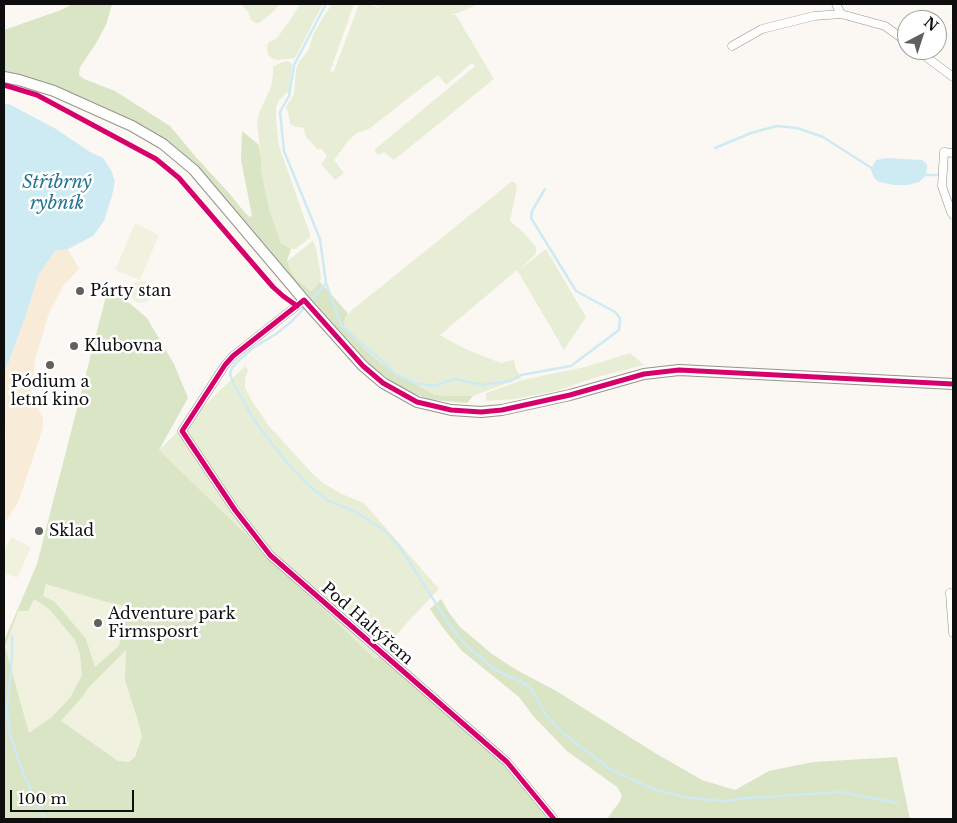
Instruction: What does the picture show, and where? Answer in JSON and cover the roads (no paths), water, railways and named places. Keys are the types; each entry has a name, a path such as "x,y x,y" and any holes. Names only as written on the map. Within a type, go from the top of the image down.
{"street":[{"path":"836,4 841,14"},
{"path":"732,46 762,29 814,16 841,14 886,26 897,34"},
{"path":"931,60 953,77"},
{"path":"4,77 54,91 132,126 163,144 194,170 304,300 363,366 383,383 417,402 451,410 481,412 502,410 644,374 679,370 953,384"},
{"path":"953,153 944,152 942,186 953,214"},
{"name":"Pod Haltýřem","path":"304,300 225,365 182,431 235,510 270,555 507,762 554,819"},
{"path":"950,593 953,633"}],"water":[{"name":"Stříbrný rybník","path":"4,103 56,129 90,152 103,158 111,170 115,181 104,221 93,236 68,249 55,251 38,276 4,375"},
{"path":"887,158 922,160 927,164 926,175 919,182 908,185 879,182 874,178 871,170 876,160"}],"waterway":[{"path":"326,4 294,65 289,96 280,112 284,151 320,239 326,283 341,325 396,374 415,383 433,386 455,379 483,385 510,381 521,375 571,366 619,330 620,318 615,312 576,291 531,218 532,211 545,189"},
{"path":"715,148 751,133 777,126 797,128 823,137 873,169"},
{"path":"922,175 938,175"},
{"path":"310,302 326,283"},
{"path":"306,306 292,321 276,334 253,348 232,368 230,374 234,385 254,420 282,457 308,485 327,500 354,511 384,530 399,546 453,630 466,645 494,669 524,683 532,690 546,715 563,733 610,769 655,790 690,798 723,801 841,792 897,803"},
{"path":"12,636 7,711 10,734 23,773 46,819"}],"place":[{"name":"Párty stan","path":"80,291"},
{"name":"Klubovna","path":"74,346"},
{"name":"Pódium a letní kino","path":"50,365"},
{"name":"Sklad","path":"39,531"},
{"name":"Adventure park Firmsposrt","path":"98,623"}]}
